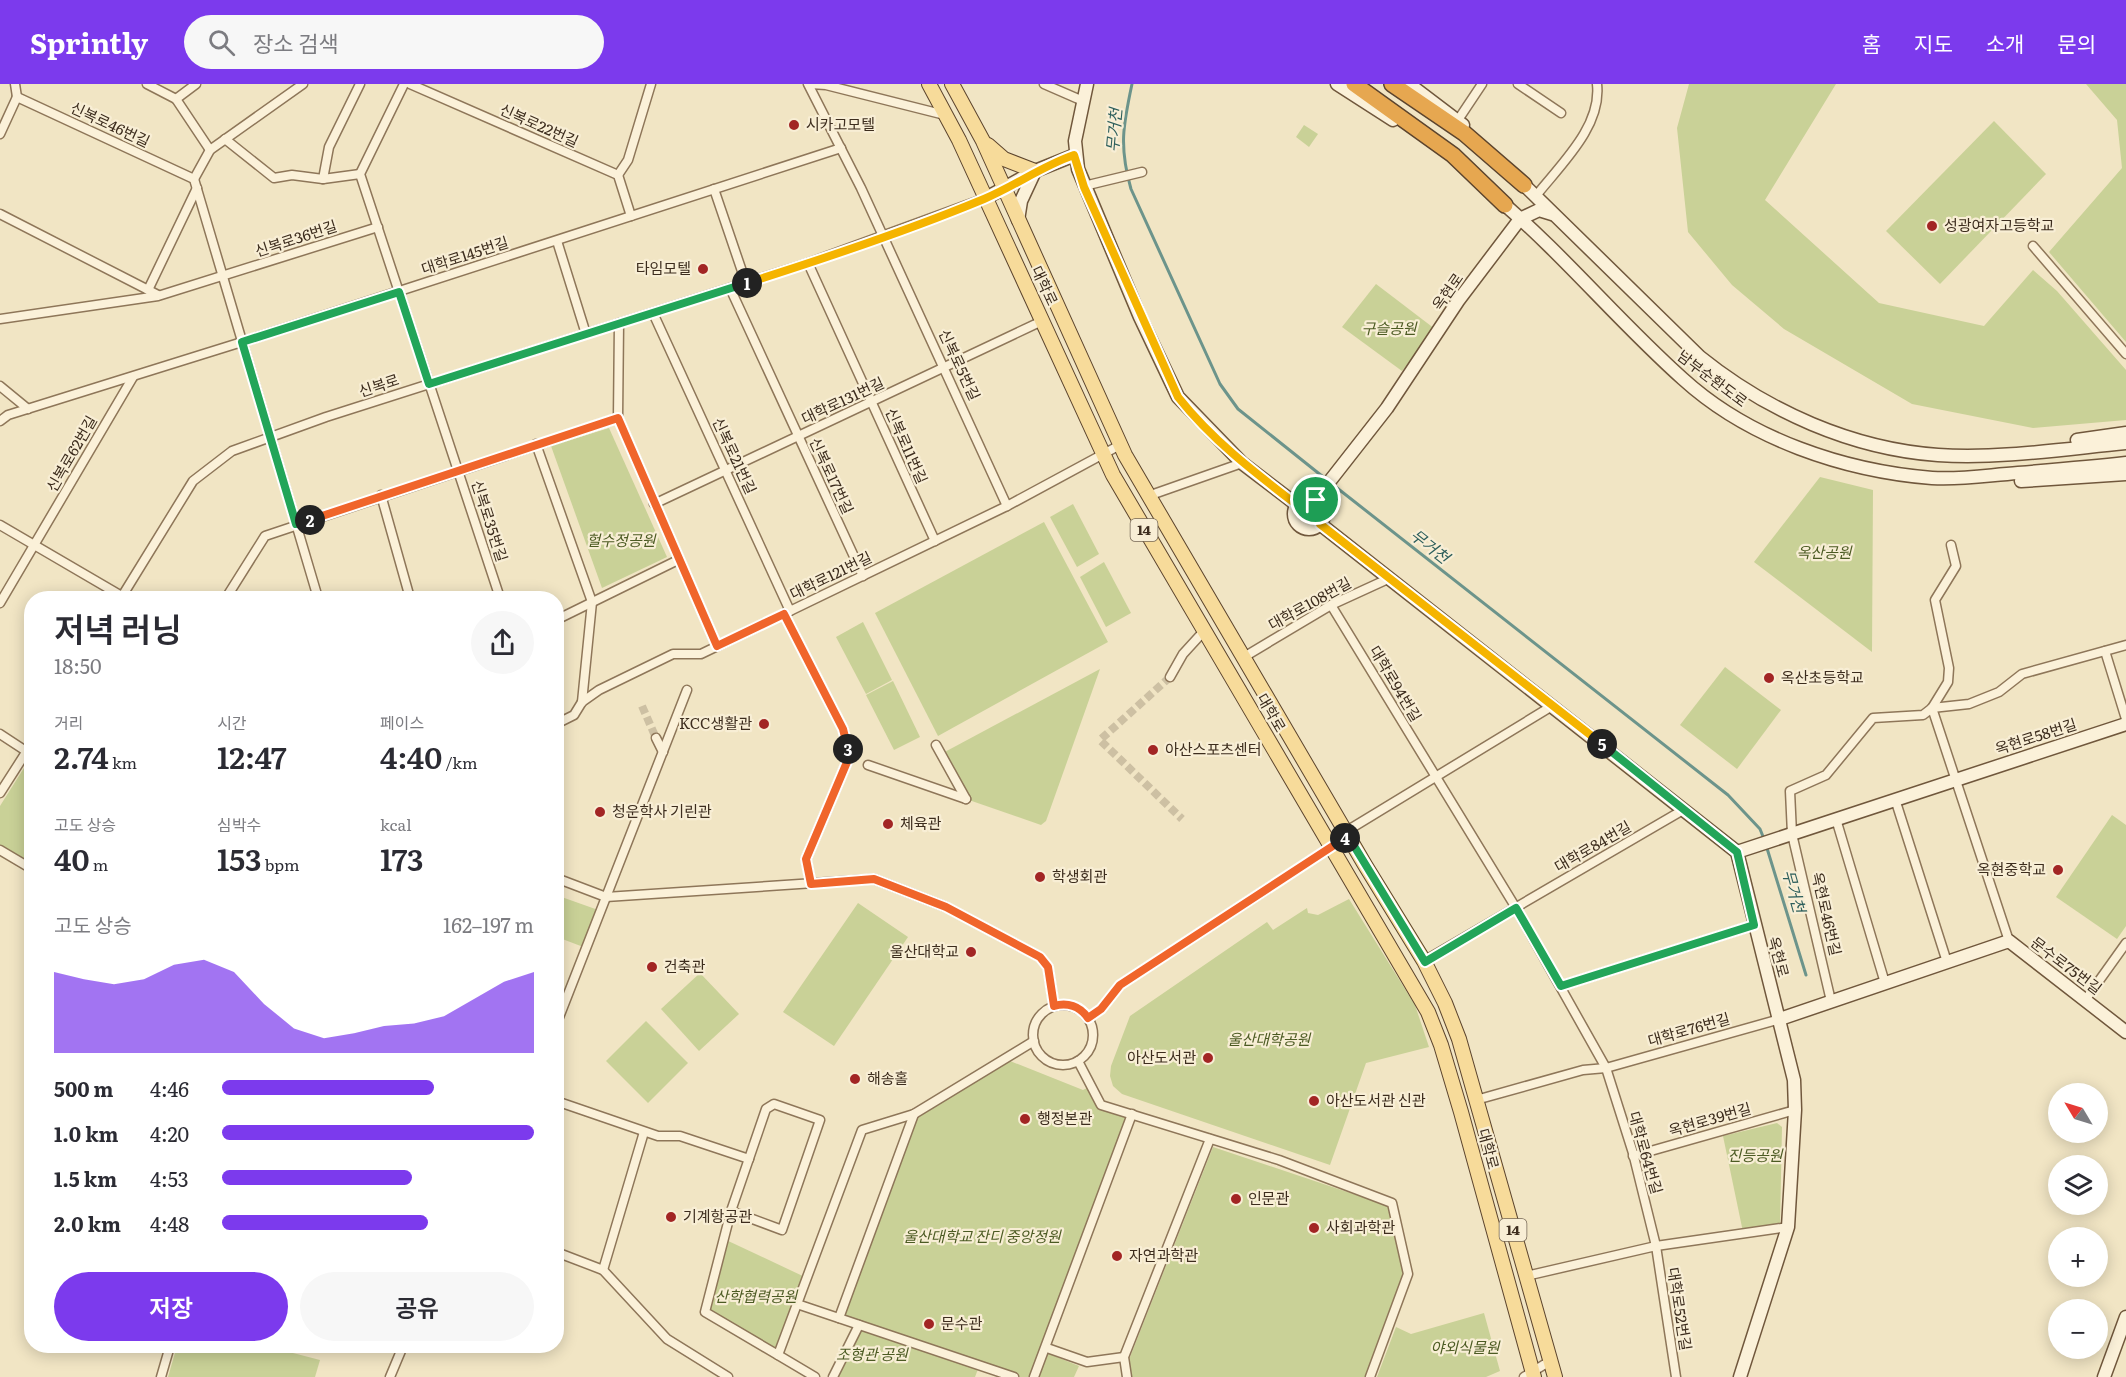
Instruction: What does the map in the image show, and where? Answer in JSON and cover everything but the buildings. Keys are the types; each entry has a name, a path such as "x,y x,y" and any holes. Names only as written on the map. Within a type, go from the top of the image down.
{"highway":[{"path":"1354,84 1453,155 1505,205"},
{"path":"1392,84 1464,133 1524,185"}],"main road":[{"name":"대학로","path":"929,84 986,198 1102,454 1428,1012 1441,1045 1530,1375"},
{"name":"대학로","path":"952,84 983,141 1120,445 1347,834 1425,962 1445,1003 1476,1100 1555,1377"},
{"path":"1087,84 1074,155 1084,186 1168,380 1192,415 1242,463 1297,505"},
{"name":"남부순환도로","path":"1337,84 1451,159 1520,219 1685,381 1750,425 1830,459 1900,474 1933,478 1969,478 2126,463"},
{"name":"남부순환도로","path":"1409,84 1458,120 1693,350 1729,380 1795,417 1840,434 1896,448 1937,455 1970,456 2126,443"},
{"path":"983,141 1004,159 1035,171"},
{"path":"986,198 1035,171 1074,155"},
{"path":"1018,220 1021,201 1035,171"},
{"path":"1520,219 1539,210 1555,216"},
{"name":"옥현로","path":"1318,496 1387,408 1458,301 1520,219"},
{"path":"1937,455 2005,450 2126,433"},
{"path":"1933,478 1999,482 2126,474"},
{"path":"1318,496 1323,510 1320,524 1311,529 1301,527 1293,515 1297,505 1318,496"},
{"path":"1320,524 1737,852"},
{"name":"옥현로58번길","path":"1737,852 2126,724"},
{"path":"1286,770 1299,788 1303,791 1310,790 1313,784 1304,760"},
{"name":"옥현로","path":"1737,852 1794,1080 1795,1110 1788,1227 1740,1377"},
{"path":"1372,917 1365,898 1367,887 1377,891 1390,906"},
{"path":"1780,1019 2009,941"},
{"name":"문수로75번길","path":"2009,941 2126,1032"},
{"path":"2104,1377 2126,1317"}],"street":[{"path":"0,134 17,97 15,84"},
{"path":"147,84 176,99 210,150"},
{"path":"176,99 196,84"},
{"path":"303,84 210,150 194,179 316,591"},
{"path":"323,179 329,147 360,84"},
{"path":"404,84 360,174 429,384"},
{"name":"신복로22번길","path":"410,84 618,175"},
{"path":"631,216 618,175 628,160 651,84"},
{"path":"809,84 826,85 946,115"},
{"name":"신복로5번길","path":"809,84 884,236 1007,506"},
{"path":"1044,84 1083,101"},
{"path":"1458,120 1482,84"},
{"path":"1518,84 1561,113"},
{"path":"1535,197 1591,121 1598,92 1597,84"},
{"name":"신복로46번길","path":"17,97 194,179"},
{"path":"0,112 12,109"},
{"path":"225,140 274,178 292,175 323,179 360,174"},
{"name":"대학로145번길","path":"0,421 8,415 399,292 841,148"},
{"path":"1084,186 1142,172"},
{"path":"148,290 197,188"},
{"path":"714,189 746,283"},
{"name":"신복로","path":"127,591 193,481 232,451 429,384 808,263 986,198"},
{"path":"0,214 158,296"},
{"name":"신복로36번길","path":"223,277 378,227"},
{"path":"557,241 586,334"},
{"path":"2032,246 2126,354"},
{"name":"신복로11번길","path":"808,263 935,541"},
{"path":"0,319 158,296 223,277"},
{"name":"신복로17번길","path":"730,288 863,576"},
{"name":"신복로21번길","path":"653,313 726,471 787,613 843,729 850,755 806,859 811,884"},
{"name":"대학로131번길","path":"654,504 1042,321"},
{"path":"620,324 618,418 717,646"},
{"name":"신복로62번길","path":"0,603 133,376"},
{"name":"신복로35번길","path":"429,384 498,591"},
{"path":"0,386 28,409"},
{"path":"230,591 265,536 381,495 618,418"},
{"path":"537,444 592,602 582,702"},
{"name":"대학로121번길","path":"564,720 574,715 582,702 599,690 673,654 701,654 1007,506 1120,445"},
{"path":"1148,496 1242,463"},
{"path":"381,495 408,591"},
{"path":"0,525 111,591"},
{"path":"1951,545 1956,566 1935,600 1949,668 1948,682 1932,708 1954,779"},
{"path":"564,616 678,560"},
{"name":"대학로108번길","path":"1244,657 1331,605 1390,578"},
{"name":"대학로94번길","path":"1331,605 1435,777"},
{"path":"1170,678 1183,654 1204,631"},
{"path":"1932,708 1969,704 2000,692 2022,674 2126,645"},
{"path":"2105,651 2126,719"},
{"path":"564,1005 687,690"},
{"path":"1088,1018 1101,1009 1120,985 1435,777 1552,706"},
{"name":"옥현로46번길","path":"1831,1002 1792,834 1790,791 1826,775 1873,718 1923,715 1932,708"},
{"path":"0,734 24,750"},
{"path":"656,738 663,752"},
{"path":"868,765 966,799 936,744"},
{"path":"0,793 24,760"},
{"path":"1435,777 1516,908 1606,1068"},
{"name":"문수로75번길","path":"1954,779 2009,941"},
{"path":"1895,799 1947,962"},
{"name":"대학로84번길","path":"1425,962 1683,810"},
{"path":"1836,819 1885,983"},
{"path":"0,850 24,864"},
{"path":"564,881 606,897 874,879 946,907 1040,957 1048,967 1054,1006"},
{"path":"1561,986 1754,925"},
{"path":"2086,999 2126,943"},
{"path":"1068,1005 1077,1007 1088,1018 1093,1030 1093,1041 1089,1050 1078,1061 1062,1065 1043,1058 1034,1041 1036,1021 1042,1013 1054,1006 1068,1005"},
{"name":"대학로76번길","path":"1476,1100 1583,1070 1606,1068 1780,1019"},
{"path":"778,1355 862,1130 914,1114 1034,1041"},
{"path":"1078,1061 1101,1105 1279,1160 1392,1203 1408,1274 1370,1377"},
{"name":"대학로64번길","path":"1606,1068 1633,1156 1656,1246"},
{"path":"564,1104 644,1132 658,1136 680,1136 749,1159"},
{"path":"731,1211 782,1230 820,1120 774,1104 766,1109 731,1211 705,1312 815,1377"},
{"name":"옥현로39번길","path":"1633,1156 1795,1110"},
{"path":"839,1318 914,1114"},
{"path":"1034,1377 1047,1348 1132,1114"},
{"path":"603,1270 644,1132"},
{"path":"1127,1377 1124,1357 1210,1139"},
{"path":"1526,1276 1543,1274 1656,1246 1788,1227"},
{"name":"대학로52번길","path":"1656,1246 1676,1377"},
{"path":"564,1255 603,1270 667,1339 728,1377"},
{"path":"797,1304 1014,1377"},
{"path":"834,1377 859,1325"},
{"path":"1047,1348 1087,1362 1124,1357"},
{"path":"161,1377 168,1353"},
{"path":"390,1377 400,1353"},
{"path":"1530,1375 1550,1360"},
{"path":"979,1377 982,1366"}],"green space":[{"path":"1689,84 1836,84 1765,200 1879,303 1984,326 2033,270 2057,291 2126,370 2126,420 2033,428 1912,404 1784,329 1732,285 1688,232 1677,128"},
{"path":"2086,84 2126,84 2126,342 2049,252 2122,168 2117,120"},
{"path":"1994,121 2046,174 1940,284 1886,231"},
{"path":"1304,125 1318,134 1309,147 1296,137"},
{"name":"구슬공원","path":"1376,284 1435,329 1402,371 1342,327"},
{"name":"헐수정공원","path":"609,428 667,557 602,588 551,446"},
{"name":"옥산공원","path":"1820,477 1873,490 1872,652 1754,562"},
{"path":"1073,504 1099,554 1077,567 1050,517"},
{"path":"1044,522 1108,642 938,736 875,613"},
{"path":"1104,562 1131,613 1106,627 1080,577"},
{"path":"863,622 892,680 866,694 836,637"},
{"path":"1725,667 1781,710 1737,769 1680,725"},
{"path":"1100,669 1046,821 1041,825 966,799 941,754"},
{"path":"893,681 920,737 894,750 866,695"},
{"path":"24,768 24,862 0,847 0,806"},
{"path":"2112,815 2126,825 2126,926 2117,939 2056,897"},
{"path":"564,898 601,911 586,948 564,940"},
{"name":"울산대학공원","path":"1349,899 1415,1005 1429,1047 1366,1063 1330,1165 1122,1094 1113,1086 1110,1076 1111,1066 1130,1016 1267,922 1273,930 1307,908 1308,913 1318,915"},
{"path":"858,903 908,937 834,1046 783,1012"},
{"path":"700,973 739,1014 699,1051 661,1009"},
{"path":"646,1021 688,1063 648,1103 606,1061"},
{"name":"울산대학교 잔디 중앙정원","path":"1005,1059 1083,1090 1091,1086 1101,1105 1132,1114 1034,1377 1014,1377 839,1318 914,1114"},
{"name":"진등공원","path":"1777,1123 1782,1127 1780,1226 1743,1232 1723,1136"},
{"path":"1213,1147 1389,1206 1404,1274 1366,1377 1130,1377 1128,1362"},
{"name":"산학협력공원","path":"724,1239 807,1278 778,1355 705,1312"},
{"name":"야외식물원","path":"1484,1313 1500,1371 1486,1377 1377,1377 1396,1327 1411,1334"},
{"name":"조형관 공원","path":"860,1328 978,1369 975,1377 836,1377"},
{"path":"175,1353 293,1353 320,1360 315,1377 168,1377"},
{"path":"1047,1353 1079,1366 1074,1377 1037,1377"}],"waterway":[{"name":"무거천","path":"1132,84 1124,136 1125,161 1131,189 1220,384 1238,409 1327,480"},
{"name":"무거천","path":"1332,484 1728,795 1760,829 1764,839"},
{"name":"무거천","path":"1766,845 1806,975"}],"tunnel":[{"path":"1170,677 1100,740 1182,819"},
{"path":"642,706 656,738"}],"place":[{"name":"시카고모텔","path":"794,125"},
{"name":"성광여자고등학교","path":"1932,226"},
{"name":"타임모텔","path":"703,269"},
{"name":"옥산초등학교","path":"1769,678"},
{"name":"KCC생활관","path":"764,724"},
{"name":"아산스포츠센터","path":"1153,750"},
{"name":"청운학사 기린관","path":"600,812"},
{"name":"체육관","path":"888,824"},
{"name":"옥현중학교","path":"2058,870"},
{"name":"학생회관","path":"1040,877"},
{"name":"울산대학교","path":"971,952"},
{"name":"건축관","path":"652,967"},
{"name":"아산도서관","path":"1208,1058"},
{"name":"해송홀","path":"855,1079"},
{"name":"아산도서관 신관","path":"1314,1101"},
{"name":"행정본관","path":"1025,1119"},
{"name":"인문관","path":"1236,1199"},
{"name":"기계항공관","path":"671,1217"},
{"name":"사회과학관","path":"1314,1228"},
{"name":"자연과학관","path":"1117,1256"},
{"name":"문수관","path":"929,1324"}],"route":[{"path":"1074,155 1084,187 1168,380 1178,397 1192,415 1242,463 1297,505 1305,500 1316,500 1324,515 1320,524 1737,852 1754,925 1561,986 1516,908 1425,962 1348,836 1120,985 1101,1009 1088,1018 1077,1007 1059,1004 1054,1006 1048,967 1040,957 946,907 874,879 811,884 806,859 850,755 843,729 784,614 717,646 618,418 296,524 242,342 399,292 429,384 808,263 986,198 1035,171 1074,155"}]}
